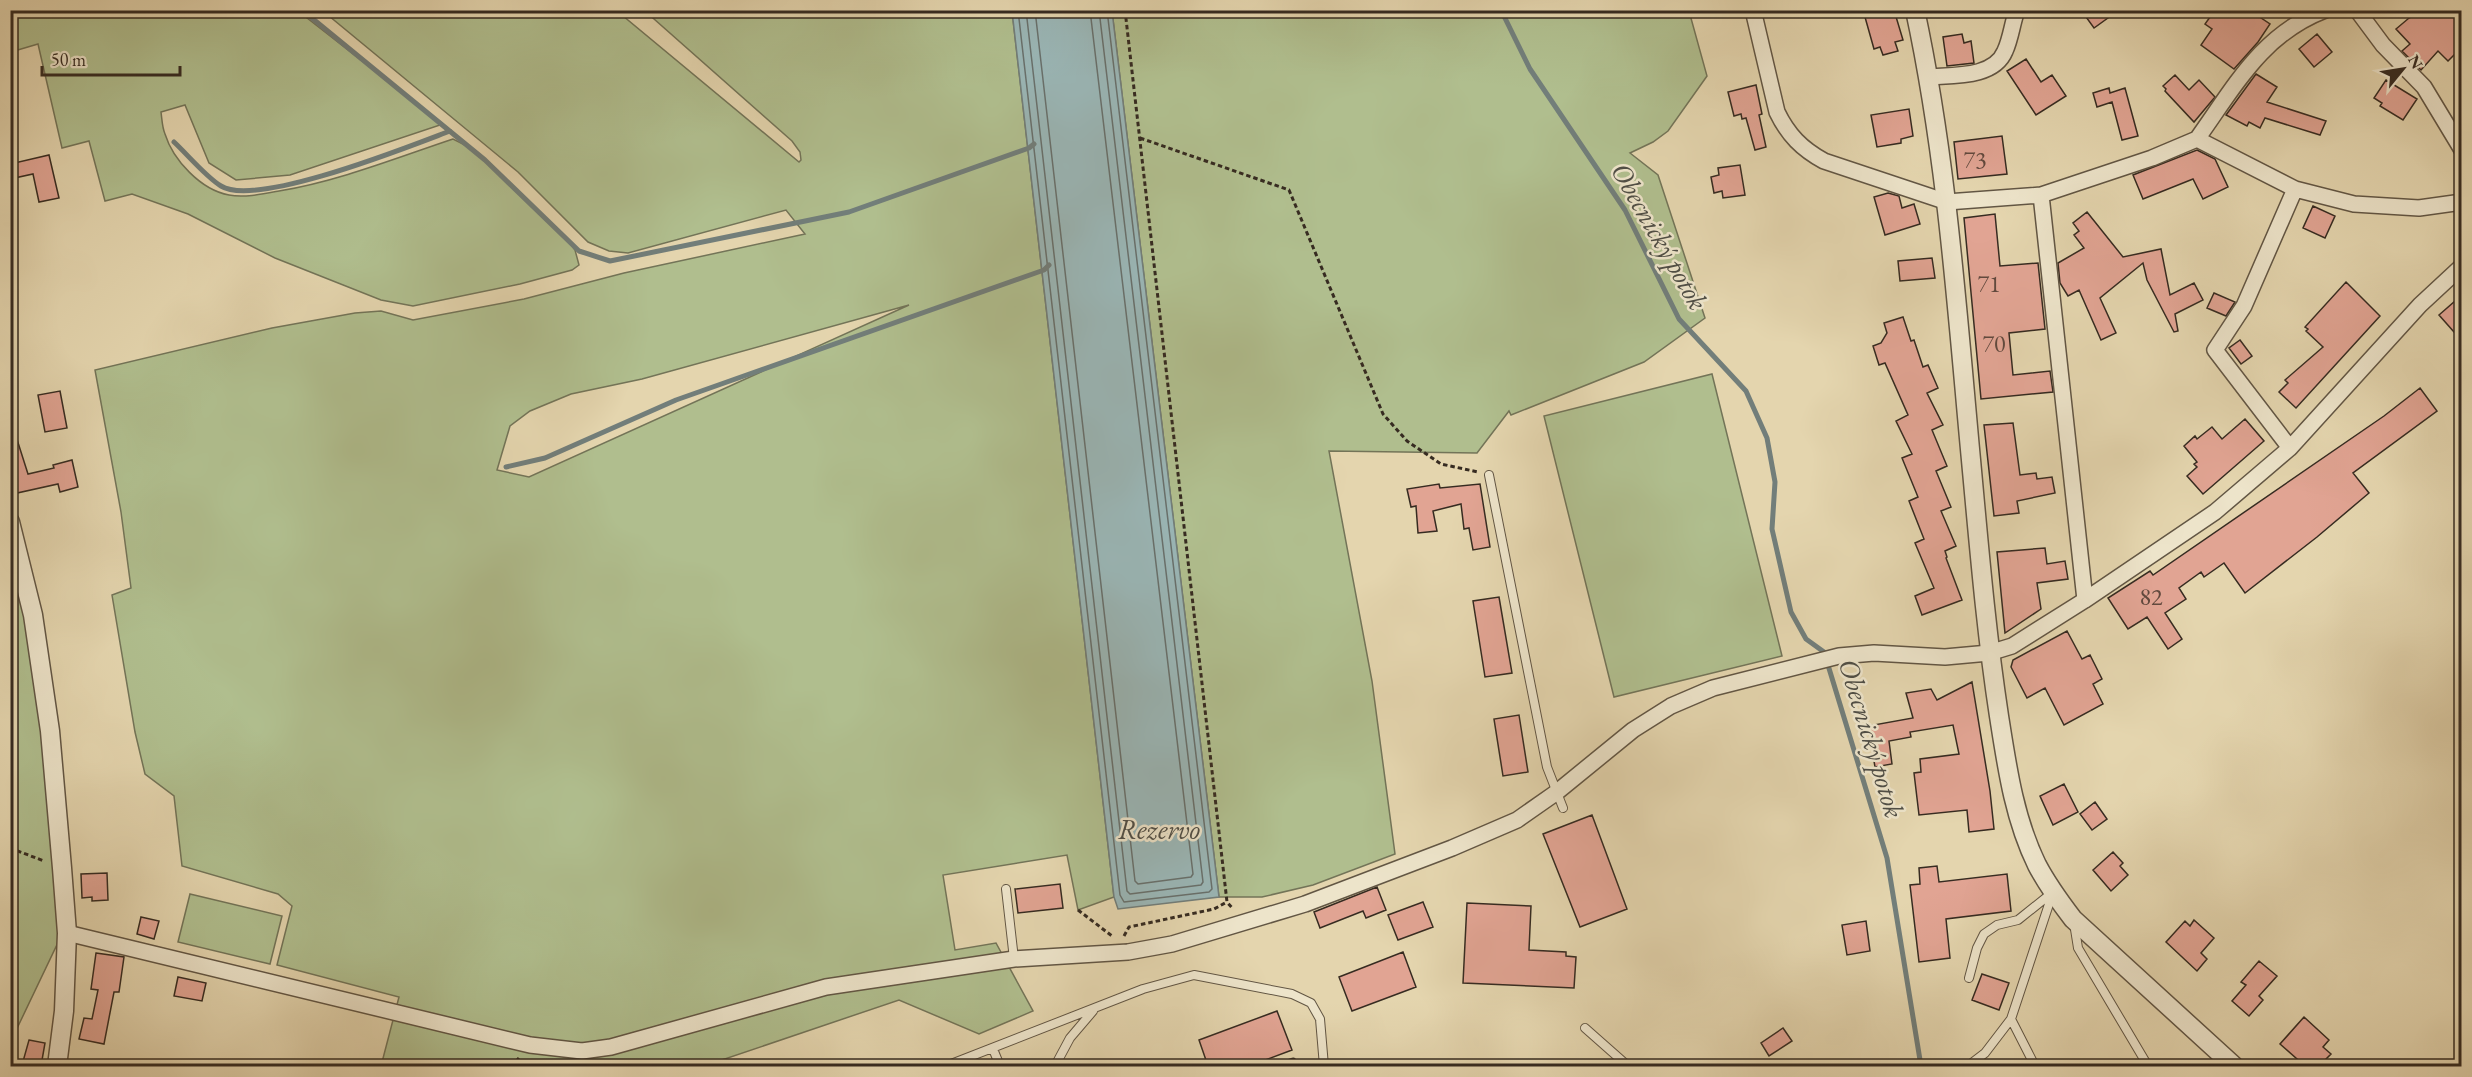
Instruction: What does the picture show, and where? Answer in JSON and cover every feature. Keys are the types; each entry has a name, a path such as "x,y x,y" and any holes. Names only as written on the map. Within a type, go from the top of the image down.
{"street":[{"path":"1753,10 1777,112 1784,127 1794,139 1808,152 1824,161 1947,202 2042,195 2152,158 2198,139 2256,56 2278,36 2304,18 2325,10"},
{"path":"1915,10 1929,77 1947,202 1989,653 2010,785 2029,844 2053,892 2073,919 2234,1066"},
{"path":"1929,77 1974,73 1993,66 2005,53 2017,10"},
{"path":"2357,10 2383,45 2424,87 2462,150"},
{"path":"2198,139 2295,189 2354,204 2419,208 2462,202"},
{"path":"2290,448 2216,350 2244,306 2295,189"},
{"path":"2042,195 2085,600"},
{"path":"67,933 530,1045 582,1051 610,1047 826,987 1014,959 1128,952 1172,944 1305,904 1452,848 1516,820 1557,792 1633,730 1671,706 1713,688 1839,656 1874,653 1945,657 1989,653 2012,646 2085,600 2215,512 2290,448 2420,305 2462,266"},
{"path":"10,522 34,627 50,731 62,868 67,933 64,1011 57,1066"}],"lane":[{"path":"1489,475 1547,767 1563,808"},
{"path":"1006,889 1014,959"},
{"path":"1969,978 1977,948 1984,934 1997,925 2018,920 2053,892"},
{"path":"1968,1066 1985,1053 2011,1019 2053,892"},
{"path":"2073,919 2078,948 2148,1066"},
{"path":"946,1066 1143,989 1194,975 1292,994 1311,1003 1320,1019 1324,1066"},
{"path":"1055,1066 1070,1038 1094,1010"},
{"path":"2011,1019 2035,1066"},
{"path":"1585,1028 1628,1066"},
{"path":"993,1049 1000,1066"}],"path":[{"path":"1125,10 1227,902 1244,922"},
{"path":"1140,138 1289,190 1383,414 1407,441 1441,464 1489,475"},
{"path":"10,848 62,868"},
{"path":"1078,910 1120,942 1129,927 1214,909 1227,902"}],"green space":[{"path":"11,10 298,11 443,124 290,175 236,180 209,163 185,105 161,112 163,129 169,144 174,154 190,172 208,187 219,192 235,196 254,195 301,187 345,175 453,139 475,150 566,238 575,250 579,265 572,270 520,284 413,306 381,300 275,258 188,214 132,194 105,201 89,141 62,148 38,44 11,52"},
{"path":"323,11 617,11 799,162 800,152 792,141 645,11 1012,11 1114,897 1078,910 1067,855 943,875 955,950 996,943 1033,1011 979,1034 899,1000 704,1066 381,1066 399,997 277,965 292,906 278,894 182,866 174,796 145,774 135,732 112,595 131,588 121,512 95,370 272,328 355,313 381,311 413,320 524,299 624,273 805,234 786,210 628,253 609,251 588,242 518,172","holes":["909,305 529,477 497,470 510,426 530,411 571,394 642,379"]},
{"path":"1112,11 1689,11 1707,76 1668,131 1653,142 1630,153 1658,175 1705,318 1644,362 1511,415 1509,411 1477,453 1329,451 1372,681 1395,854 1313,885 1262,897 1219,897"},
{"path":"1712,374 1782,656 1614,697 1544,416"},
{"path":"10,539 35,625 63,932 11,1041"},
{"path":"190,894 282,916 270,964 178,942"}],"water":[{"name":"Rezervo","path":"1012,11 1112,11 1219,897 1118,909 1114,897"}],"building":[{"path":"1863,10 1894,10 1903,40 1895,42 1898,51 1883,55 1880,47 1874,49"},
{"path":"2081,10 2119,10 2094,28"},
{"path":"2215,10 2249,10 2270,24 2258,42 2234,69 2201,45 2212,29 2205,24"},
{"path":"2424,10 2462,10 2462,47 2448,61 2438,51 2421,70 2402,51 2410,44 2396,29 2409,18"},
{"path":"1962,34 1964,43 1971,41 1974,63 1947,66 1943,37"},
{"path":"2317,34 2332,52 2314,67 2299,49"},
{"path":"2026,59 2041,82 2052,75 2066,96 2036,115 2007,71"},
{"path":"2256,74 2277,87 2267,102 2326,121 2320,135 2265,118 2260,128 2249,122 2247,126 2226,115"},
{"path":"2175,75 2189,90 2199,80 2215,97 2194,122 2165,91 2163,86"},
{"path":"2386,80 2417,99 2403,120 2380,106 2382,103 2374,98"},
{"path":"1756,85 1762,114 1759,115 1766,147 1755,150 1746,118 1742,119 1741,114 1734,116 1728,92"},
{"path":"2109,88 2110,93 2125,88 2138,136 2122,140 2112,102 2097,107 2093,93"},
{"path":"1909,109 1913,136 1901,139 1901,143 1877,147 1871,115"},
{"path":"2002,136 2007,174 1958,179 1954,142"},
{"path":"2197,150 2215,159 2228,187 2203,199 2193,179 2143,199 2133,175"},
{"path":"49,155 59,198 39,202 33,174 10,179 10,164"},
{"path":"1740,165 1745,195 1723,198 1722,191 1714,193 1711,177 1719,175 1718,168"},
{"path":"1888,193 1899,196 1902,208 1914,204 1920,224 1885,235 1874,197"},
{"path":"2313,206 2335,216 2325,238 2303,228"},
{"path":"2087,212 2123,257 2161,249 2170,295 2194,283 2203,300 2175,314 2178,331 2174,332 2147,280 2143,263 2100,298 2116,333 2101,340 2079,290 2068,296 2060,283 2058,263 2084,248 2074,235 2079,231 2073,223"},
{"path":"1995,214 2000,266 2038,263 2045,329 2009,333 2013,375 2050,371 2053,392 1981,399 1964,218"},
{"path":"1932,258 1935,278 1900,281 1898,261"},
{"path":"2346,282 2380,316 2296,408 2279,392 2288,383 2285,380 2323,347 2306,331 2308,329 2305,327"},
{"path":"2214,293 2235,302 2226,316 2207,308"},
{"path":"2462,295 2462,341 2439,315"},
{"path":"1903,317 1923,367 1928,365 1938,388 1927,393 1943,425 1932,430 1947,466 1936,471 1951,507 1941,511 1956,546 1945,551 1962,600 1922,615 1915,596 1934,588 1915,543 1924,539 1909,501 1918,497 1902,458 1912,454 1896,421 1908,415 1885,363 1879,365 1873,346 1881,343 1887,333 1884,323"},
{"path":"2240,340 2252,356 2241,364 2229,348"},
{"path":"2420,388 2437,411 2353,473 2369,493 2317,537 2245,593 2224,563 2204,577 2201,572 2179,588 2186,599 2165,613 2182,639 2168,649 2147,617 2128,629 2108,598 2150,571 2153,575 2384,416"},
{"path":"60,391 67,428 45,432 38,395"},
{"path":"2245,419 2264,441 2203,494 2187,476 2197,467 2194,464 2197,462 2184,446 2195,436 2197,439 2212,427 2222,439"},
{"path":"2013,423 2020,475 2036,473 2037,479 2052,477 2055,493 2017,501 2019,513 1994,516 1984,425"},
{"path":"14,430 28,474 54,468 53,465 72,460 78,487 60,492 58,484 17,493 10,466 10,431"},
{"path":"1439,484 1440,488 1480,484 1490,547 1473,550 1469,528 1464,529 1461,504 1433,511 1437,531 1418,533 1416,506 1411,507 1407,489"},
{"path":"2045,548 2047,564 2065,561 2068,579 2037,583 2041,609 2005,633 1997,552"},
{"path":"1499,597 1512,673 1485,677 1473,601"},
{"path":"2067,631 2082,659 2090,655 2102,679 2093,684 2103,704 2064,725 2045,688 2027,698 2011,667 2013,660"},
{"path":"1972,682 1994,829 1969,832 1967,810 1919,815 1914,773 1921,772 1920,759 1959,754 1953,725 1910,732 1911,737 1889,741 1892,764 1875,767 1868,726 1913,718 1906,693 1931,689 1937,700"},
{"path":"1519,715 1528,772 1503,776 1494,719"},
{"path":"2064,784 2078,812 2053,825 2040,796"},
{"path":"2095,802 2107,819 2092,830 2080,814"},
{"path":"1592,815 1627,909 1580,927 1543,834"},
{"path":"2113,852 2123,863 2120,866 2128,875 2111,891 2093,870"},
{"path":"1937,866 1939,882 2007,874 2011,911 1946,919 1950,958 1919,962 1910,885 1920,884 1919,868"},
{"path":"107,873 108,900 92,901 92,897 82,898 81,874"},
{"path":"1060,884 1063,908 1018,913 1015,889"},
{"path":"1377,887 1386,910 1366,918 1363,911 1320,928 1314,912"},
{"path":"1423,902 1433,927 1398,940 1388,915"},
{"path":"1467,903 1531,906 1529,950 1566,952 1566,956 1576,957 1574,988 1463,983"},
{"path":"141,917 159,921 154,939 137,934"},
{"path":"2194,920 2214,938 2201,953 2207,959 2197,971 2166,942 2185,921 2190,926"},
{"path":"1866,921 1870,951 1847,955 1842,925"},
{"path":"1403,952 1416,987 1352,1011 1339,977"},
{"path":"96,953 124,957 119,992 114,992 104,1044 79,1039 84,1018 92,1019 98,990 91,989"},
{"path":"2259,961 2277,976 2259,996 2263,1000 2249,1016 2232,1001 2246,985 2241,982"},
{"path":"1982,974 2009,983 1999,1010 1972,1000"},
{"path":"178,977 206,983 202,1001 174,996"},
{"path":"1277,1011 1292,1050 1249,1066 1208,1066 1199,1040"},
{"path":"2304,1017 2329,1040 2323,1047 2331,1054 2319,1066 2305,1066 2280,1044"},
{"path":"1783,1028 1792,1041 1769,1056 1761,1043"},
{"path":"29,1040 45,1043 41,1066 22,1065"}],"waterway":[{"path":"302,10 485,160 579,251 610,261 849,212 1029,148 1034,144"},
{"name":"Obecnický potok","path":"1501,10 1530,69 1625,210 1679,319 1746,391 1767,438 1775,482 1772,529 1791,612 1806,639 1824,652 1887,858 1921,1066"},
{"path":"174,142 215,182 239,191 266,189 334,172 450,131"},
{"path":"506,467 545,458 676,400 1044,270 1049,265"}],"railway":[{"path":"1278,1066 1293,1061"}]}
